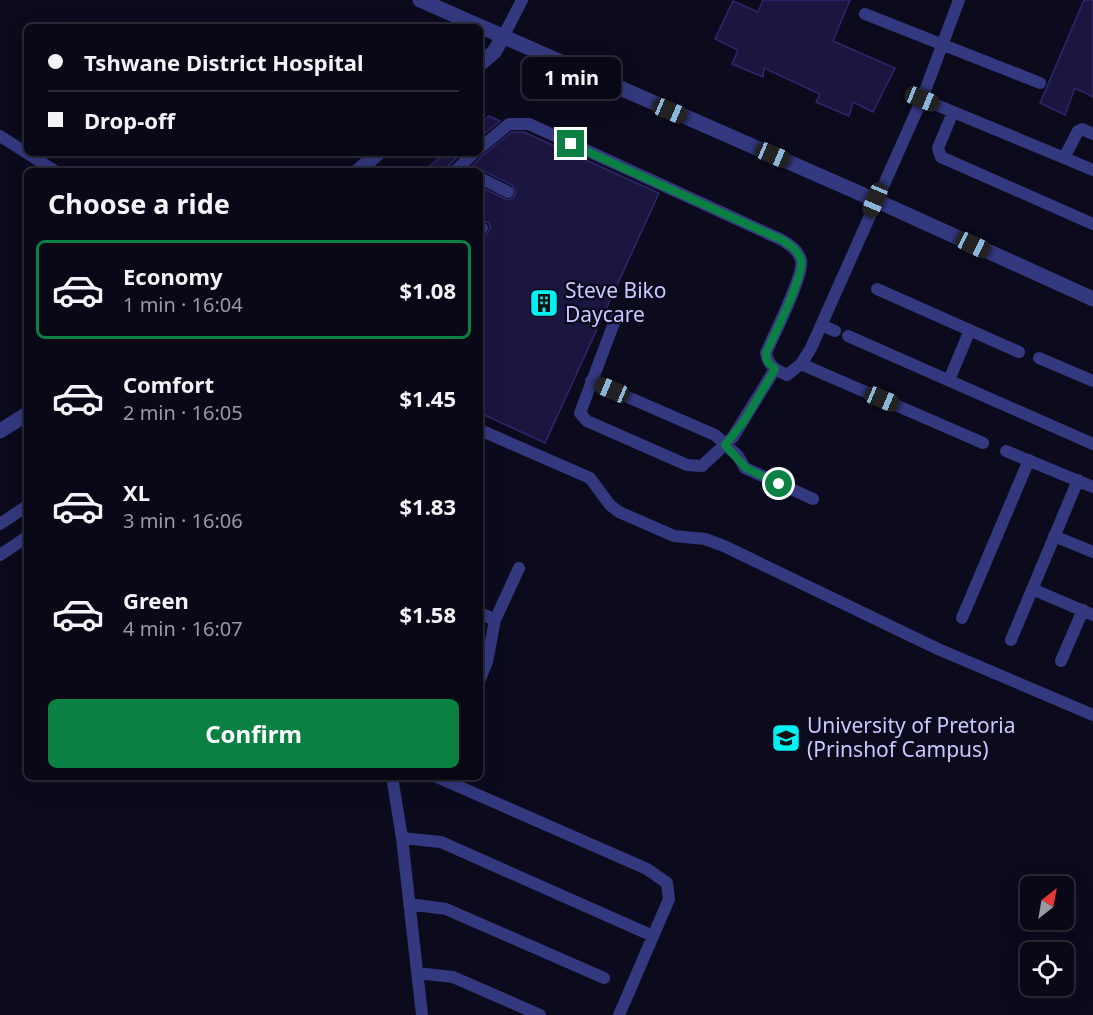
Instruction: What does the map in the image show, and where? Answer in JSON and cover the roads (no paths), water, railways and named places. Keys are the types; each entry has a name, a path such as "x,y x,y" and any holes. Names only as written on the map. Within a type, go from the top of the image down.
{"street":[{"path":"420,0 474,24"},
{"path":"483,28 875,200 1093,299"},
{"path":"483,61 494,52 503,37"},
{"path":"361,168 375,156"},
{"path":"0,431 24,416"}],"lane":[{"path":"503,37 522,0"},
{"path":"483,146 509,124 529,124 782,240 795,249 802,261 799,276 766,353 767,361 775,369 787,375 801,364 821,325 922,99 940,44 959,0"},
{"path":"865,14 1040,83"},
{"path":"922,99 1093,170"},
{"path":"953,112 938,148 941,157 1093,224"},
{"path":"1064,159 1078,131 1082,129 1093,134"},
{"path":"0,136 24,151"},
{"path":"31,156 50,168"},
{"path":"461,168 471,156"},
{"path":"483,180 508,192"},
{"path":"877,289 1019,351"},
{"path":"617,315 580,412 587,421 687,465 702,466 725,445 744,421 775,369"},
{"path":"821,325 835,331"},
{"path":"949,380 970,330"},
{"path":"848,336 1093,444"},
{"path":"1039,358 1093,381"},
{"path":"801,364 983,443"},
{"path":"591,381 715,435 746,468 813,499"},
{"path":"483,431 590,478 610,505 619,512 674,536 705,539 724,546 938,649 1093,715"},
{"path":"1006,451 1093,487"},
{"path":"962,618 1029,460"},
{"path":"1011,640 1078,480"},
{"path":"0,524 24,508"},
{"path":"1054,536 1093,552"},
{"path":"0,555 24,539"},
{"path":"483,671 489,656 495,620 519,568"},
{"path":"1032,589 1088,613 1061,661"},
{"path":"483,614 495,620"},
{"path":"392,780 402,838 422,1015"},
{"path":"444,780 660,877 667,883 669,899 619,1015"},
{"path":"402,838 441,842 653,936"},
{"path":"409,904 446,909 604,978"},
{"path":"417,973 453,977 540,1015"}],"place":[{"name":"Steve Biko Daycare","path":"544,303"},
{"name":"University of Pretoria (Prinshof Campus)","path":"786,738"}]}
